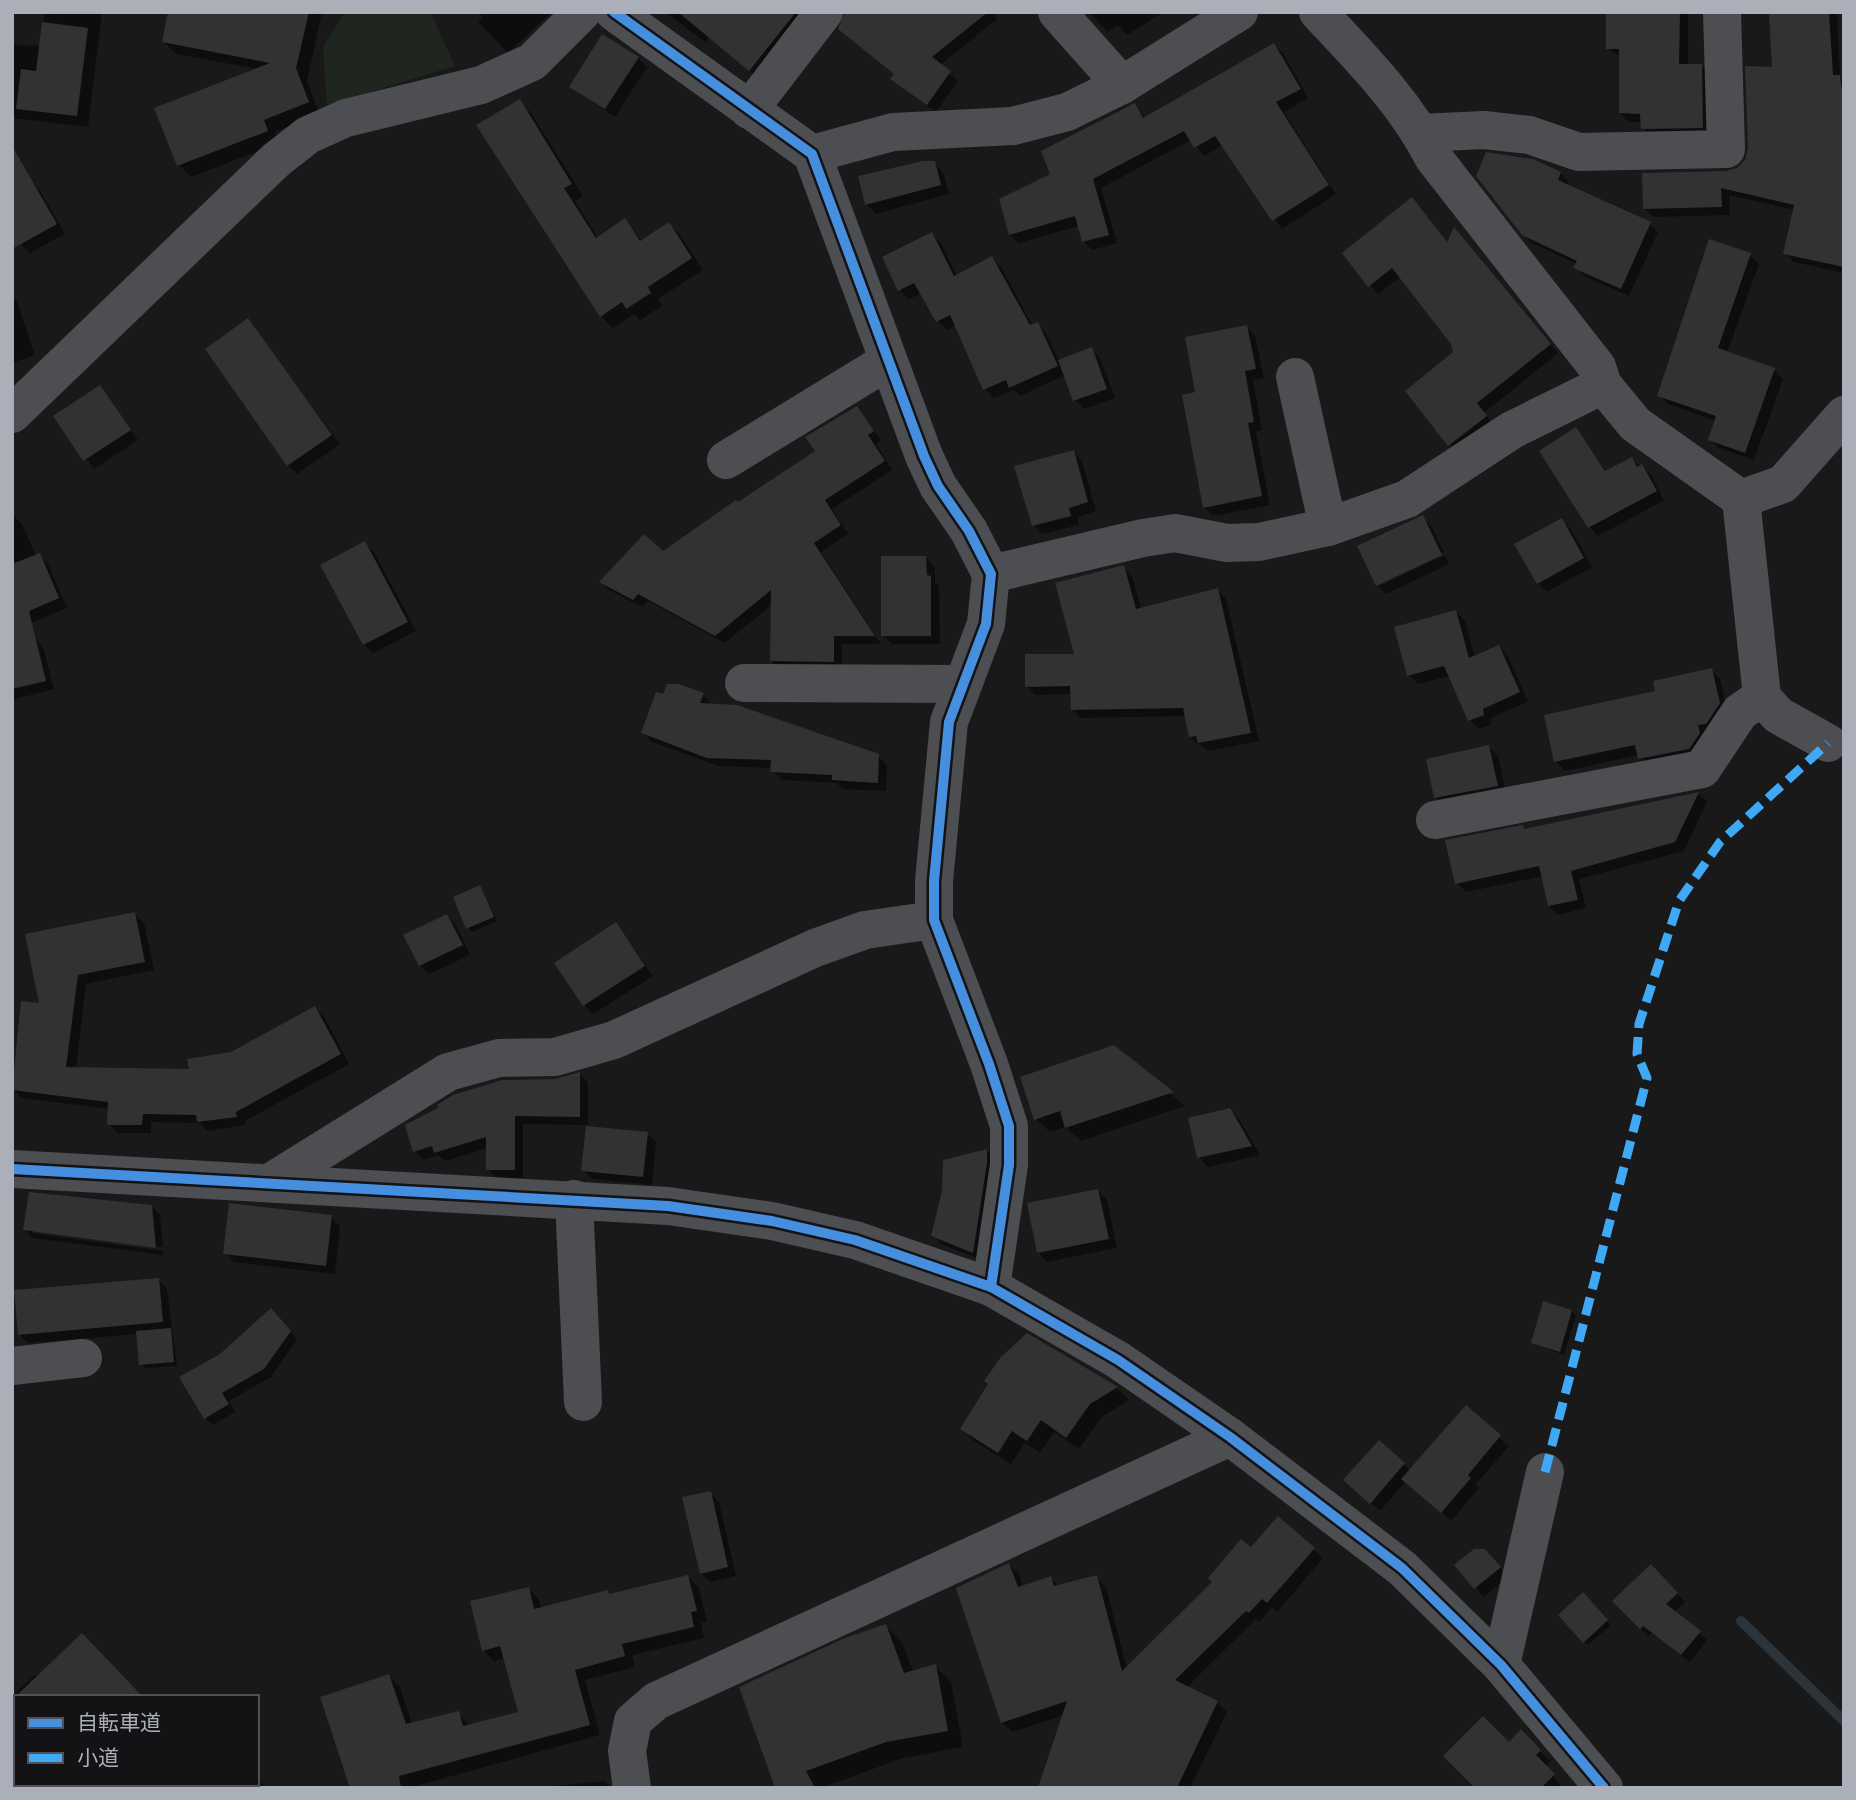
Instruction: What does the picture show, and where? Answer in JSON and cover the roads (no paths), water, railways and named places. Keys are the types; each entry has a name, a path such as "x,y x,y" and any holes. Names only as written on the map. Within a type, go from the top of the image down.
{"street":[{"path":"12,414 276,160 308,135 345,118 481,85 520,68 532,62 582,12"},
{"path":"614,12 812,154 937,486 969,531 990,574 986,624 949,722 934,920 989,1064 1009,1126 1009,1165 991,1287"},
{"path":"748,110 824,12"},
{"path":"1058,12 1122,85"},
{"path":"812,154 893,132 1013,126 1067,112 1122,85 1239,12"},
{"path":"1318,12 1370,68 1421,133 1433,157 1597,367 1603,385 1635,424 1741,499 1762,697 1778,715 1828,743"},
{"path":"1421,133 1484,130 1528,135 1579,152 1726,149 1722,12"},
{"path":"726,460 888,361"},
{"path":"1295,377 1328,527"},
{"path":"990,574 1143,538 1175,534 1227,542 1259,542 1328,527 1407,499 1512,430 1603,385"},
{"path":"1741,499 1783,484 1844,415"},
{"path":"744,683 963,684"},
{"path":"1435,820 1702,769 1740,712 1762,697"},
{"path":"271,1182 448,1072 499,1058 555,1057 614,1041 815,948 865,930 934,920"},
{"path":"12,1169 668,1206 772,1221 855,1240 991,1287 1118,1360 1230,1437 1402,1568 1501,1665 1604,1788"},
{"path":"574,1199 583,1402"},
{"path":"12,1366 83,1358"},
{"path":"632,1788 627,1751 634,1721 656,1701 1230,1437"},
{"path":"1501,1665 1545,1472"}],"waterway":[{"path":"1741,1621 1844,1721"}]}
